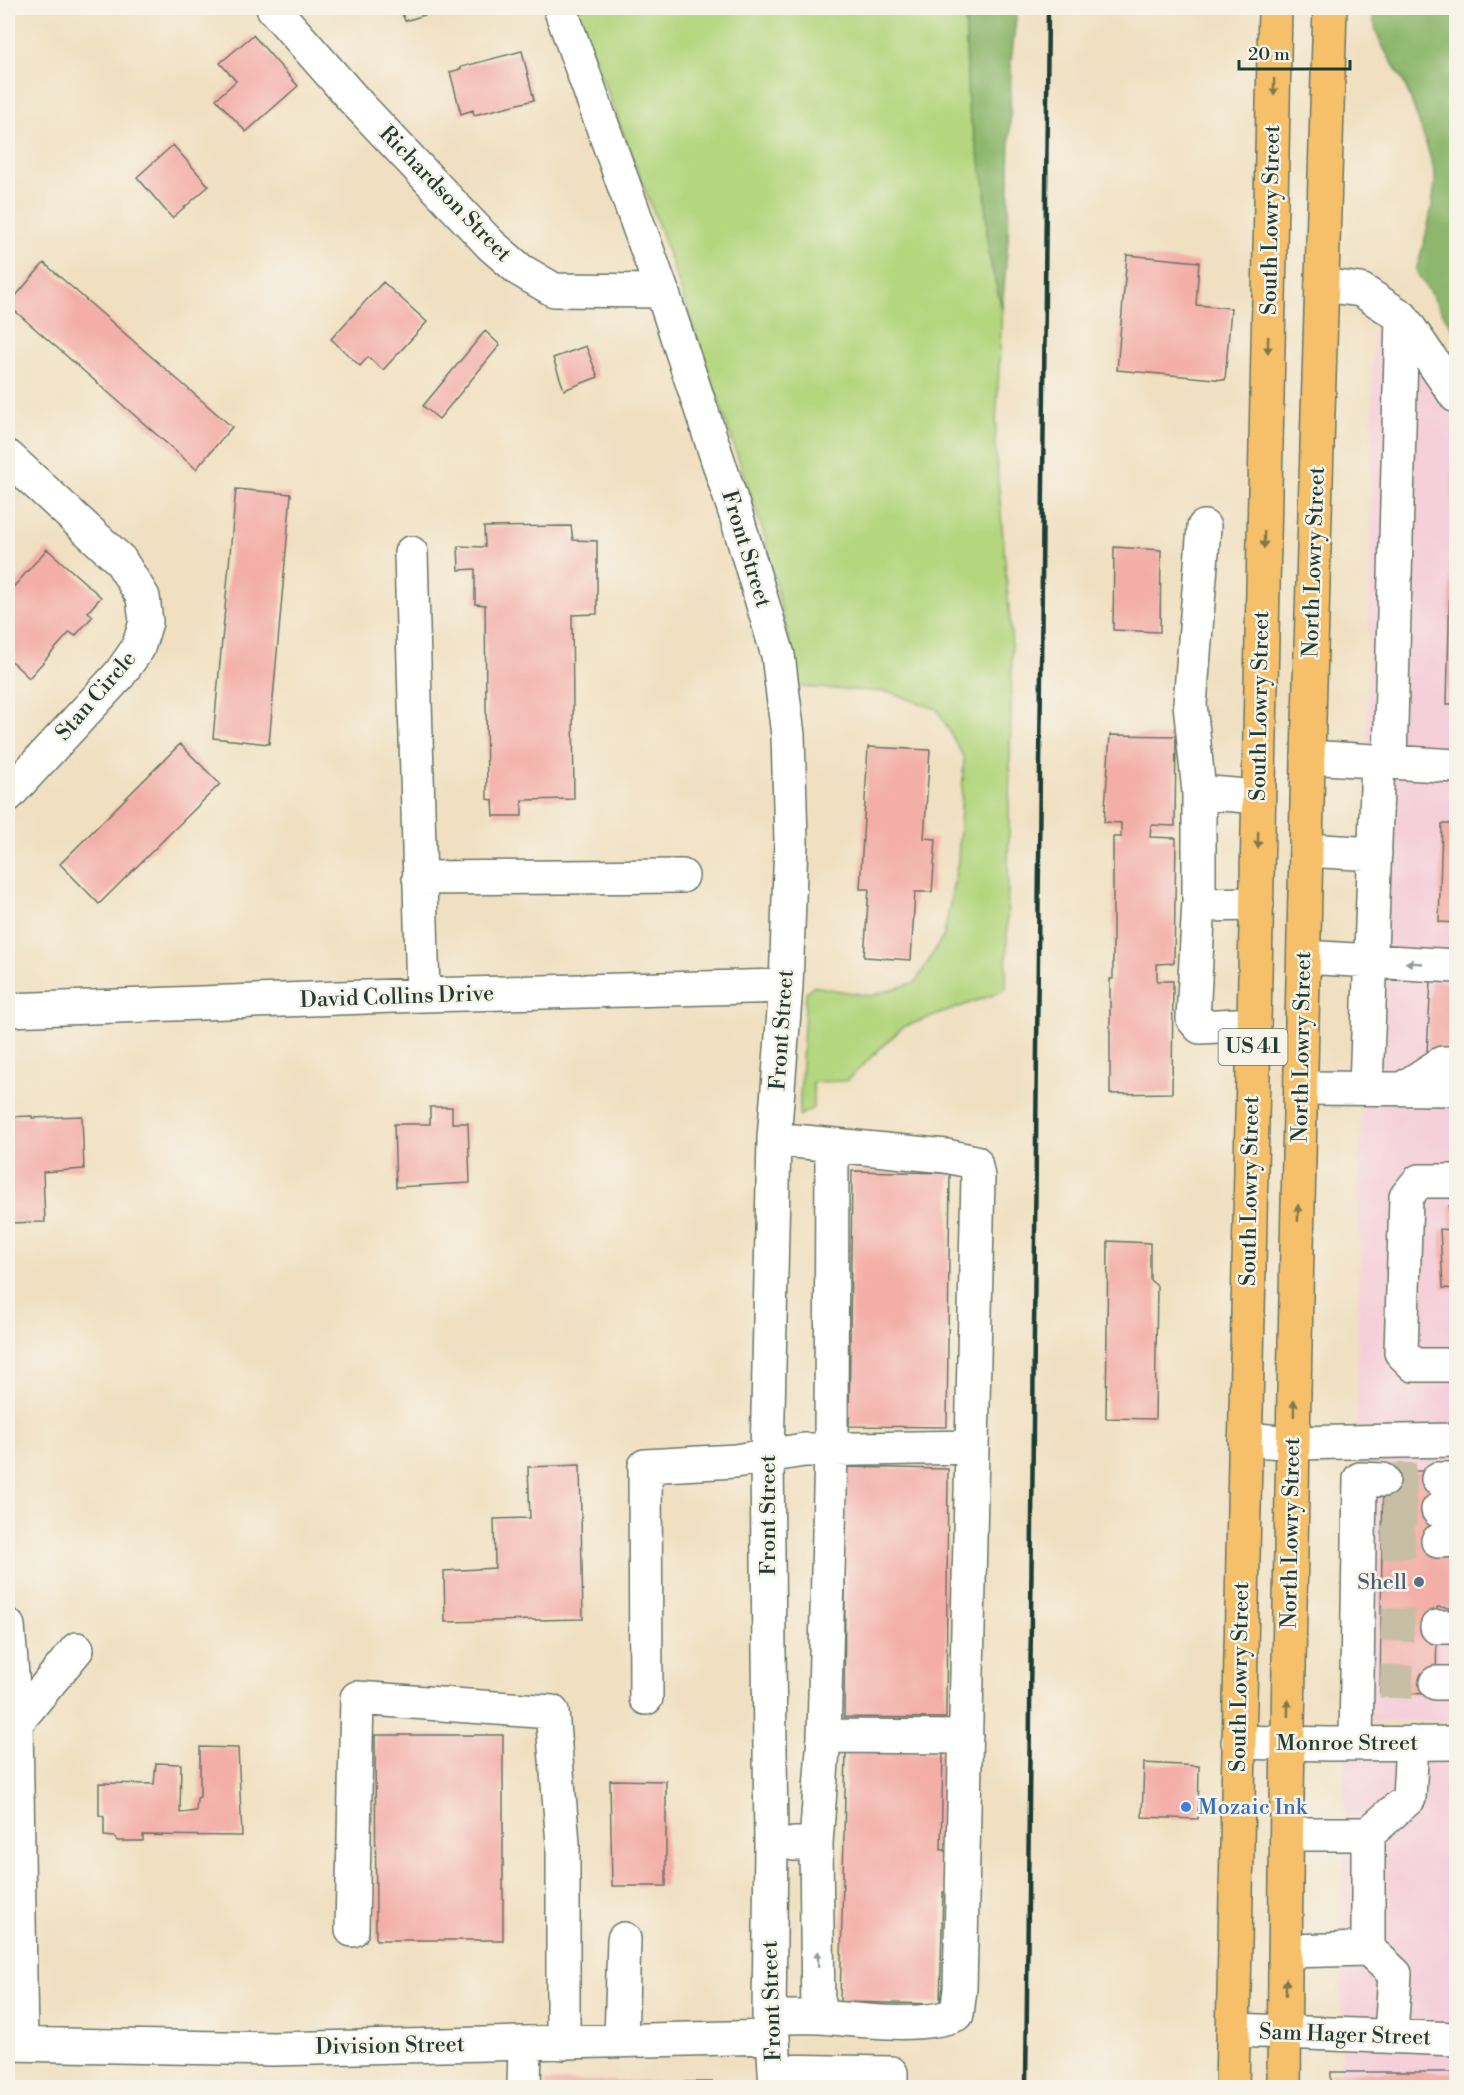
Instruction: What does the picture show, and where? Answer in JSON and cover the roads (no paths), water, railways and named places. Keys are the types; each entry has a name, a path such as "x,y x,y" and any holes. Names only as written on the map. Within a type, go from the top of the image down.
{"main road":[{"name":"South Lowry Street","path":"1232,2088 1275,8"},
{"name":"North Lowry Street","path":"1284,2088 1287,1951 1287,1744 1300,1088 1330,10"}],"street":[{"name":"Richardson Street","path":"273,8 354,100 491,245 520,270 554,290 662,291"},
{"name":"Front Street","path":"560,8 662,291 737,518 778,655 788,735 791,841 786,986 774,1139 767,1457 771,2027 775,2079"},
{"path":"1322,285 1361,290 1402,317 1456,396"},
{"path":"1366,1087 1375,854 1384,762 1402,317"},
{"name":"Stan Circle","path":"8,457 120,560 143,597 146,622 138,648 119,675 8,795"},
{"path":"1204,527 1190,704 1199,792 1199,900 1193,1020 1200,1027 1254,1024"},
{"path":"411,553 423,995"},
{"path":"1308,757 1456,766"},
{"path":"1199,792 1258,797"},
{"path":"1306,850 1375,854"},
{"path":"419,878 682,876"},
{"path":"1199,900 1199,905 1257,904"},
{"path":"1304,957 1456,966"},
{"name":"David Collins Drive","path":"8,1010 423,995 786,986"},
{"path":"1405,1087 1442,1063 1456,1063"},
{"path":"1300,1088 1456,1089"},
{"path":"774,1139 946,1156 975,1161 978,1177 966,1737 824,1736"},
{"path":"818,2017 816,1843 824,1736 831,1449 832,1145"},
{"path":"1456,1181 1419,1181 1406,1197 1401,1352 1414,1365 1456,1365"},
{"path":"1245,1439 1293,1443 1456,1440"},
{"path":"646,1698 645,1466 735,1461 804,1450 972,1447"},
{"path":"1356,1744 1369,1681 1374,1517"},
{"path":"8,1626 16,1723 14,2044"},
{"path":"16,1723 77,1649"},
{"path":"352,1930 357,1698 552,1712 563,1843 563,2043"},
{"name":"Division Street","path":"14,2044 273,2049 563,2043 621,2041 771,2027 818,2017 890,2022 944,2020 957,2014 960,1989 966,1737"},
{"name":"Monroe Street","path":"1239,1742 1456,1743"},
{"path":"1287,1834 1368,1834 1409,1798 1412,1743"},
{"path":"1368,1834 1368,1949"},
{"path":"771,1845 816,1843"},
{"path":"621,2041 624,1939"},
{"path":"1287,1951 1368,1949 1395,1974 1391,2035"},
{"name":"Sam Hager Street","path":"1234,2030 1456,2039"},
{"path":"524,2088 525,2043"},
{"path":"775,2079 891,2073 891,2088"}],"tunnel":[{"path":"1383,1480 1438,1479"},
{"path":"1383,1510 1438,1510"},
{"path":"1382,1542 1438,1541"},
{"path":"1381,1624 1437,1627"},
{"path":"1380,1681 1436,1683"}],"railway":[{"path":"1026,2088 1048,8"}],"place":[{"name":"Shell","path":"1419,1582"},
{"name":"Mozaic Ink","path":"1186,1807"}]}
